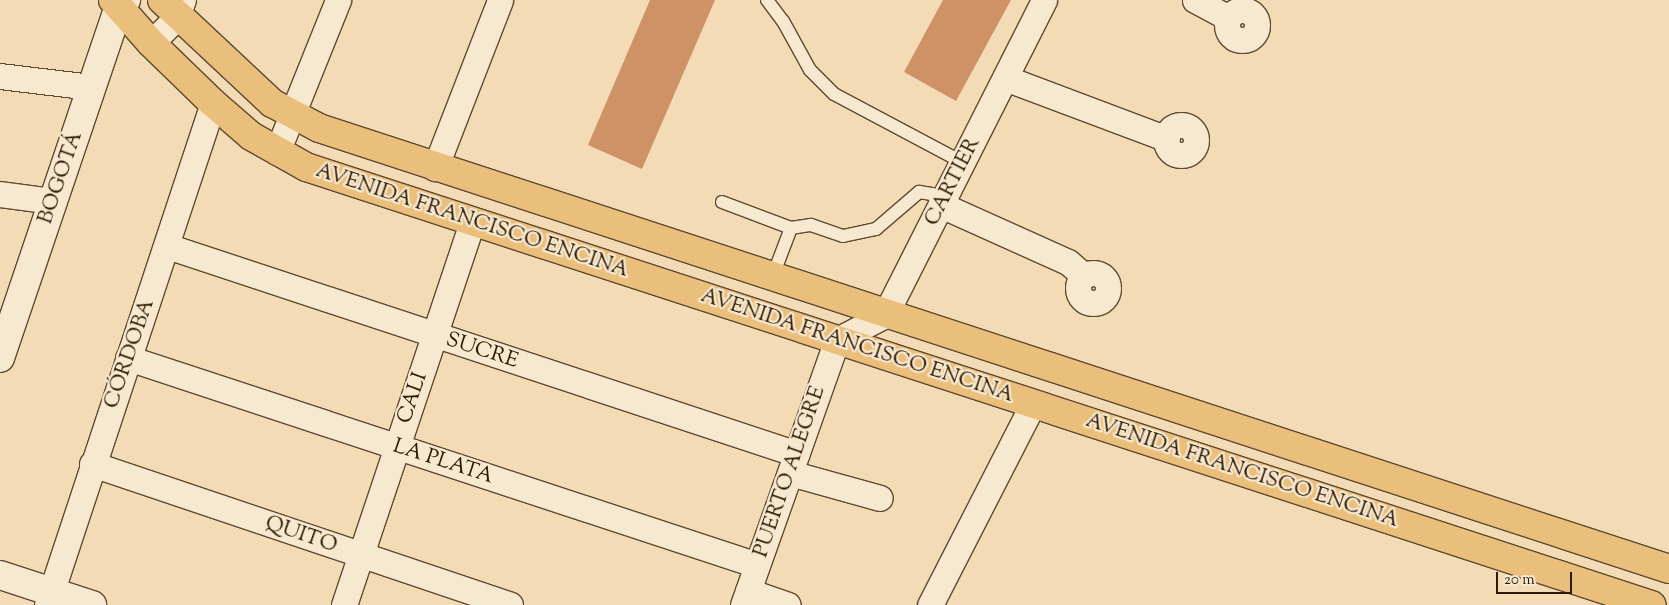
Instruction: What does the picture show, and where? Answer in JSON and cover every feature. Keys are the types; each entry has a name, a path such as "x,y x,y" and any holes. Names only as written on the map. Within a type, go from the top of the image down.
{"main road":[{"name":"AVENIDA FRANCISCO ENCINA","path":"120,2 151,43 213,103 277,152 306,167 1033,404 1324,496 1640,601"},
{"name":"AVENIDA FRANCISCO ENCINA","path":"174,5 251,86 294,116 319,128 435,168 885,315 1338,458 1669,570"},
{"path":"1324,496 1338,458"},
{"path":"1640,601 1643,561"}],"street":[{"path":"277,152 294,116 338,0"},
{"path":"435,168 500,0"},
{"name":"CARTIER","path":"885,315 1044,0"},
{"path":"1195,0 1229,18"},
{"name":"BOGOTÁ","path":"0,358 7,315 54,201 120,2"},
{"path":"151,43 174,5"},
{"path":"0,76 91,88"},
{"path":"1005,78 1167,140"},
{"name":"CÓRDOBA","path":"49,598 213,103"},
{"path":"0,194 54,201"},
{"path":"941,205 1068,262 1084,276"},
{"name":"CALI","path":"344,605 473,220"},
{"name":"SUCRE","path":"167,246 434,335 793,464 880,498"},
{"path":"837,340 885,315"},
{"name":"PUERTO ALEGRE","path":"746,598 837,340"},
{"name":"LA PLATA","path":"128,358 757,565"},
{"path":"930,605 1033,404"},
{"name":"QUITO","path":"92,464 510,605"},
{"path":"0,575 49,598 92,605"},
{"path":"746,598 788,605"}],"lane":[{"path":"767,0 783,21 810,70 834,94 962,162"},
{"path":"722,202 791,228 811,225 843,236 876,229 919,192 932,194 941,205"},
{"path":"772,278 791,228"}],"building":[{"path":"650,0 715,0 642,169 588,145"},
{"path":"943,0 1011,0 956,101 904,72"}]}
